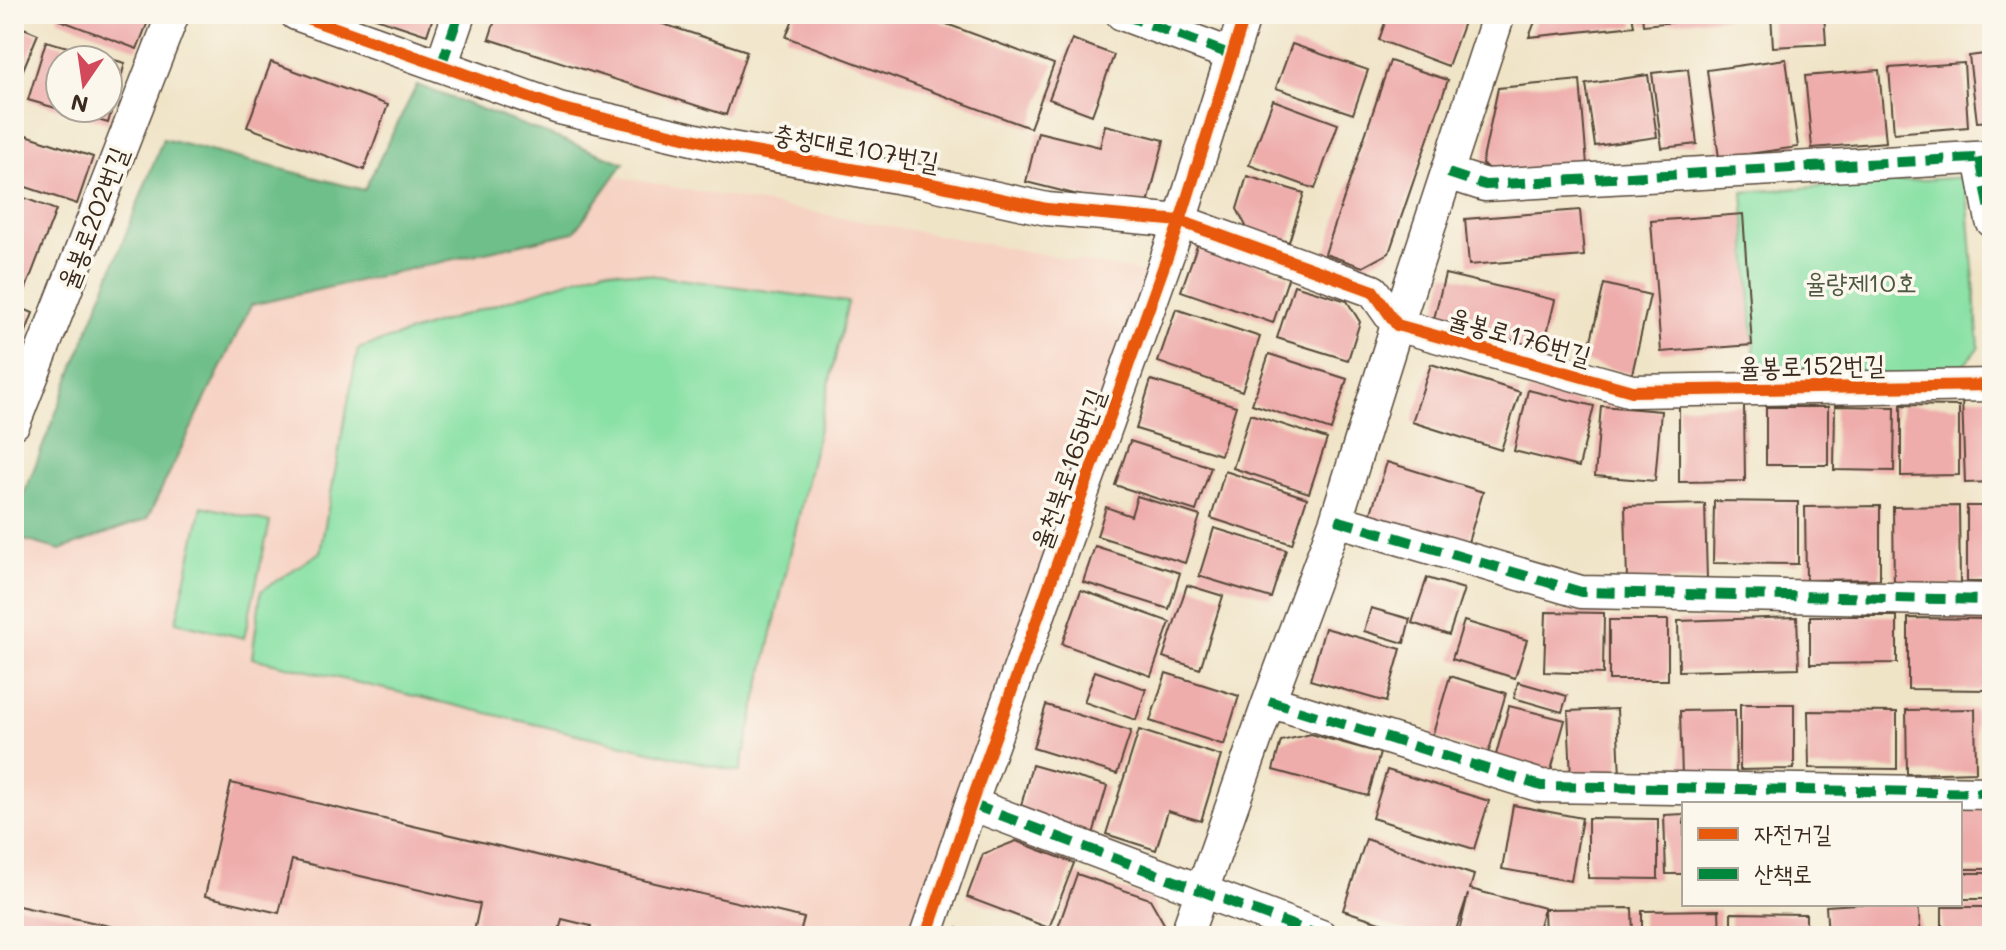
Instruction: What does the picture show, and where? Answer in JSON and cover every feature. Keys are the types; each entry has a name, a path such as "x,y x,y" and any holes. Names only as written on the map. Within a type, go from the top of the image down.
{"street":[{"name":"율봉로202번길","path":"14,423 173,14"},
{"name":"충청대로107번길","path":"296,14 559,108 731,148 919,181 1047,209 1180,221 1373,291 1397,325"},
{"path":"441,66 459,14"},
{"path":"1122,14 1232,55"},
{"name":"율천북로165번길","path":"926,936 1180,221 1245,14"},
{"path":"1186,936 1336,520 1499,14"},
{"path":"1448,173 1485,185 1986,158 1992,221"},
{"name":"율봉로176번길","path":"1397,325 1632,391"},
{"name":"율봉로152번길","path":"1632,391 1992,385"},
{"path":"1336,520 1581,592 1992,600"},
{"path":"1269,701 1541,786 1992,793"},
{"path":"971,804 1321,936"}],"shaded area":[{"path":"526,160 1146,273 911,936 14,936 14,535 212,242"}],"green space":[{"path":"417,85 624,163 574,232 251,305 147,519 60,550 14,537 14,520 163,139 364,190"},
{"name":"율량제10호","path":"1966,177 1979,347 1954,376 1757,390 1743,192"},
{"path":"605,269 848,302 740,772 252,658 261,591 320,552 358,349"},
{"path":"202,506 270,522 244,638 176,622"}],"building":[{"path":"59,14 151,14 137,49 57,19"},
{"path":"374,14 434,14 427,35 373,17"},
{"path":"497,14 632,14 747,51 726,115 489,39"},
{"path":"795,14 920,14 1054,64 1030,128 786,37"},
{"path":"1388,14 1467,14 1448,66 1379,40"},
{"path":"1538,14 1632,14 1634,26 1529,37"},
{"path":"1642,14 1741,14 1741,16 1643,25"},
{"path":"1771,14 1824,14 1826,44 1773,47"},
{"path":"14,24 38,34 14,91"},
{"path":"1072,39 1114,55 1092,115 1049,99"},
{"path":"1292,44 1368,70 1353,114 1276,88"},
{"path":"44,48 44,105 28,100"},
{"path":"1992,53 1992,121 1977,122 1969,56"},
{"path":"1786,59 1798,147 1719,158 1707,70"},
{"path":"1390,61 1448,80 1389,253 1363,267 1325,254"},
{"path":"271,62 388,105 364,170 247,127"},
{"path":"1964,63 1968,127 1894,133 1889,68"},
{"path":"1688,69 1697,144 1662,148 1652,73"},
{"path":"1879,70 1886,142 1812,148 1805,76"},
{"path":"1648,75 1657,137 1595,146 1586,84"},
{"path":"1580,80 1587,165 1495,173 1482,164 1498,88"},
{"path":"1273,100 1338,124 1315,189 1249,165"},
{"path":"1105,125 1164,140 1146,212 1026,182 1038,132 1100,147"},
{"path":"14,131 93,157 77,204 14,183"},
{"path":"1247,176 1304,193 1289,242 1248,230 1237,209"},
{"path":"14,194 56,210 23,296 14,293"},
{"path":"1580,210 1584,256 1469,265 1465,219"},
{"path":"1743,214 1752,345 1661,352 1651,221"},
{"path":"1198,243 1289,276 1273,323 1181,291"},
{"path":"1445,274 1555,300 1542,354 1432,327"},
{"path":"1604,284 1650,295 1632,374 1586,362"},
{"path":"1294,285 1347,301 1360,322 1348,360 1277,338"},
{"path":"14,305 33,313 18,353 14,355"},
{"path":"1176,309 1260,337 1242,391 1158,362"},
{"path":"1269,354 1347,379 1331,430 1252,404"},
{"path":"1431,364 1520,392 1501,450 1412,422"},
{"path":"1151,380 1236,406 1221,455 1136,429"},
{"path":"1528,390 1594,406 1579,467 1514,451"},
{"path":"1992,397 1992,482 1965,483 1962,398"},
{"path":"1744,405 1745,481 1679,482 1679,406"},
{"path":"1901,405 1959,406 1959,475 1901,476"},
{"path":"1601,406 1661,411 1655,481 1595,476"},
{"path":"1835,406 1895,407 1894,471 1834,470"},
{"path":"1766,407 1828,407 1828,465 1766,465"},
{"path":"1250,414 1327,439 1309,493 1233,468"},
{"path":"1130,441 1211,467 1196,511 1115,485"},
{"path":"1387,462 1483,492 1466,549 1369,519"},
{"path":"1225,471 1307,498 1292,544 1211,518"},
{"path":"1137,496 1200,516 1185,563 1097,536 1106,507 1131,516"},
{"path":"1714,501 1798,502 1798,564 1713,563"},
{"path":"1705,504 1707,580 1627,581 1625,506"},
{"path":"1880,506 1880,579 1806,580 1805,507"},
{"path":"1959,506 1960,585 1894,585 1893,507"},
{"path":"1967,506 1992,506 1992,582 1967,582"},
{"path":"1214,528 1286,550 1271,598 1199,576"},
{"path":"1095,546 1180,573 1169,609 1083,582"},
{"path":"1427,578 1464,589 1449,635 1412,623"},
{"path":"1187,585 1223,596 1200,669 1163,657"},
{"path":"1081,590 1170,622 1151,676 1062,644"},
{"path":"1371,608 1410,619 1404,643 1364,631"},
{"path":"1546,612 1604,613 1603,674 1544,672"},
{"path":"1810,616 1897,616 1897,663 1810,664"},
{"path":"1797,617 1799,668 1679,671 1678,621"},
{"path":"1908,618 1988,619 1987,690 1908,689"},
{"path":"1609,620 1668,620 1668,680 1609,680"},
{"path":"1464,621 1527,640 1515,678 1452,659"},
{"path":"1325,628 1401,649 1386,702 1310,680"},
{"path":"1095,671 1146,689 1136,720 1084,702"},
{"path":"1166,673 1239,696 1224,745 1150,721"},
{"path":"1450,676 1506,693 1488,754 1432,737"},
{"path":"1518,682 1567,696 1562,712 1514,698"},
{"path":"1987,702 1992,702 1992,761 1989,761"},
{"path":"1740,704 1794,704 1794,769 1740,770"},
{"path":"1046,705 1131,731 1117,774 1033,748"},
{"path":"1509,706 1565,720 1548,781 1493,766"},
{"path":"1617,709 1620,777 1571,778 1568,711"},
{"path":"1975,709 1976,772 1907,774 1906,710"},
{"path":"1735,710 1736,776 1682,777 1680,711"},
{"path":"1808,711 1897,712 1897,769 1809,768"},
{"path":"1139,730 1221,756 1201,821 1168,811 1156,850 1106,834"},
{"path":"1311,734 1380,753 1368,796 1273,770 1281,741"},
{"path":"1032,765 1107,786 1092,838 1018,817"},
{"path":"1387,770 1489,801 1474,849 1372,818"},
{"path":"231,783 804,918 799,936 589,936 591,926 562,919 558,936 473,936 480,904 292,860 279,913 205,896"},
{"path":"1513,805 1582,818 1571,881 1502,869"},
{"path":"1962,809 1992,809 1992,869 1962,869"},
{"path":"1682,814 1682,874 1666,874 1664,815"},
{"path":"1588,818 1658,819 1658,879 1588,878"},
{"path":"1366,839 1474,875 1470,889 1544,908 1536,936 1458,936 1468,894 1454,936 1422,936 1343,910"},
{"path":"1016,841 1074,863 1049,928 967,897 983,854"},
{"path":"1962,873 1992,873 1992,899 1962,899"},
{"path":"1077,874 1150,899 1167,929 1165,936 1055,936"},
{"path":"14,905 151,935 151,936 14,936"},
{"path":"1826,906 1918,906 1921,936 1828,936"},
{"path":"1942,907 1992,907 1992,936 1942,936"},
{"path":"1632,908 1633,936 1545,936 1544,909"},
{"path":"1719,910 1720,936 1642,936 1642,911"},
{"path":"1731,913 1806,914 1806,936 1731,936"},
{"path":"956,928 979,935 979,936 954,936"}],"marked path":[{"path":"441,66 459,14"},
{"path":"1122,14 1232,55"},
{"path":"1448,173 1485,185 1992,157"},
{"path":"1980,158 1992,221"},
{"path":"1336,520 1581,592 1992,600"},
{"path":"1269,701 1541,786 1992,793"},
{"path":"971,804 1321,936"}],"cycle path":[{"path":"296,14 559,108 731,148 919,181 1047,209 1180,221 1373,291 1397,325 1632,391 1992,385"},
{"path":"926,936 1180,221 1245,14"}]}
